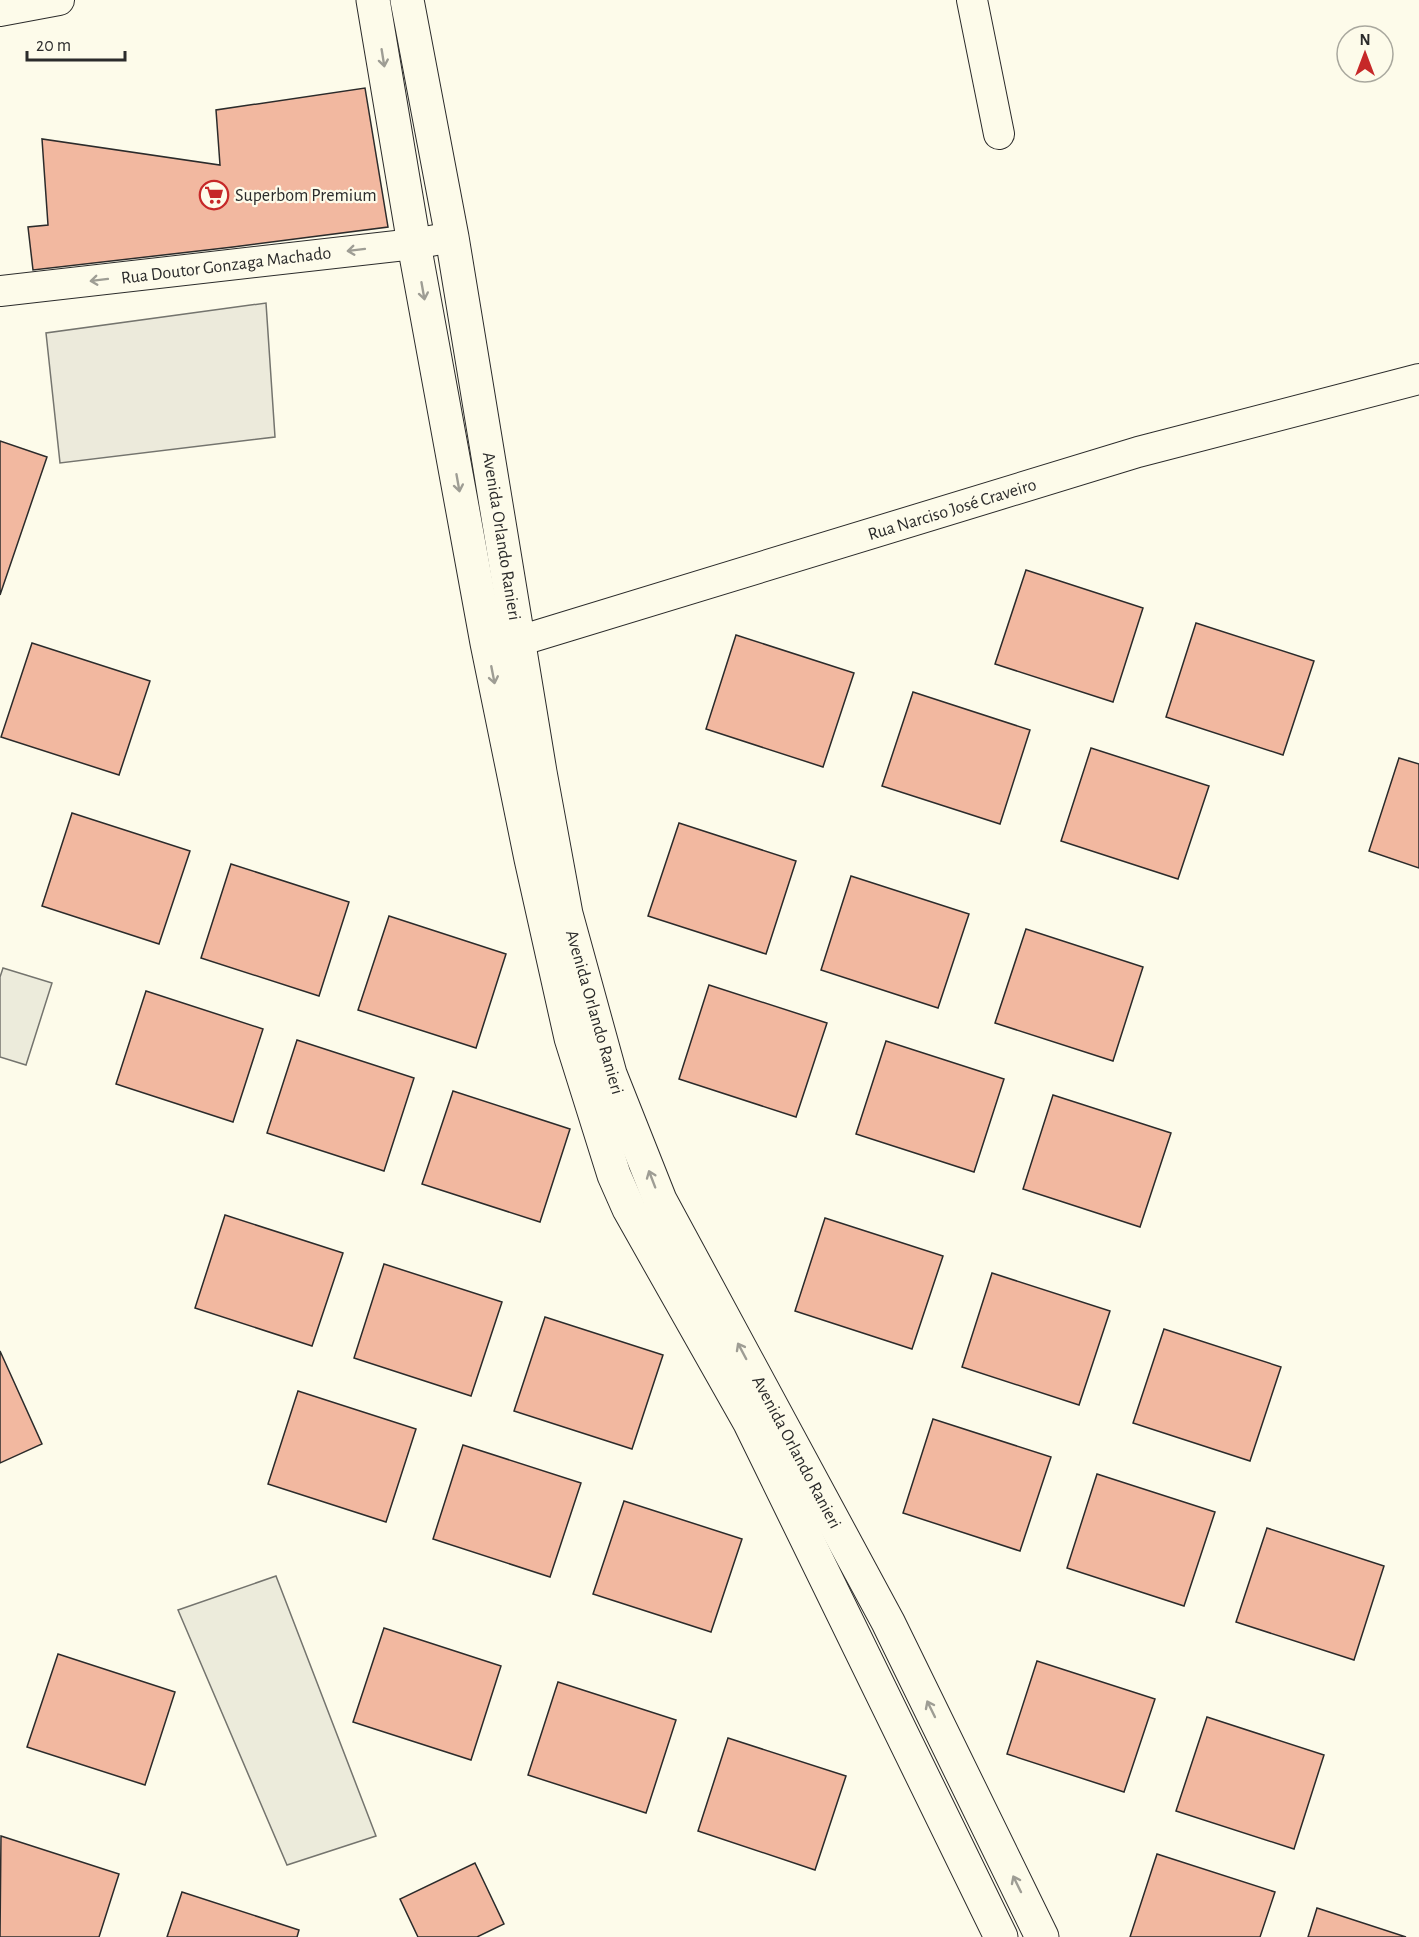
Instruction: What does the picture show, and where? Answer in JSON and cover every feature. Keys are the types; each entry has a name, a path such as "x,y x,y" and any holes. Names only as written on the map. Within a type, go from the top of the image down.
{"main road":[{"name":"Avenida Orlando Ranieri","path":"373,0 414,243 503,642 540,772 566,914 610,1074 660,1200 888,1622 1042,1937"},
{"name":"Avenida Orlando Ranieri","path":"407,0 452,237 531,859 571,1038 614,1175 630,1209 750,1423 1001,1937"}],"street":[{"path":"0,11 59,0"},
{"path":"972,0 999,134"},
{"name":"Rua Doutor Gonzaga Machado","path":"0,291 452,237"},
{"name":"Rua Narciso José Craveiro","path":"503,642 1138,452 1419,379"}],"shaded area":[{"path":"266,303 275,437 60,463 46,333"},
{"path":"3,968 52,983 26,1065 0,1057 0,977"},
{"path":"276,1576 376,1836 287,1865 178,1610"}],"building":[{"name":"Superbom Premium","path":"365,88 388,227 33,270 28,227 48,225 42,139 220,165 216,110"},
{"path":"0,441 47,457 0,595"},
{"path":"1026,570 1143,608 1113,702 995,664"},
{"path":"1196,623 1314,661 1283,755 1166,717"},
{"path":"736,635 854,673 823,767 706,729"},
{"path":"32,643 150,681 119,775 1,737"},
{"path":"913,692 1030,730 1000,824 882,786"},
{"path":"1091,748 1209,786 1178,879 1061,841"},
{"path":"1399,758 1419,764 1419,868 1369,851"},
{"path":"72,813 190,851 159,944 42,906"},
{"path":"679,823 796,861 766,954 648,916"},
{"path":"231,864 349,902 319,996 201,958"},
{"path":"851,876 969,914 938,1008 821,970"},
{"path":"389,916 506,954 476,1048 358,1010"},
{"path":"1026,929 1143,967 1113,1061 995,1023"},
{"path":"709,985 827,1023 796,1117 679,1079"},
{"path":"146,991 263,1029 233,1122 116,1084"},
{"path":"297,1040 414,1078 384,1171 267,1133"},
{"path":"886,1041 1004,1079 974,1172 856,1134"},
{"path":"453,1091 570,1129 540,1222 422,1184"},
{"path":"1053,1095 1171,1133 1140,1227 1023,1189"},
{"path":"225,1215 343,1253 312,1346 195,1308"},
{"path":"825,1218 943,1256 912,1349 795,1311"},
{"path":"384,1264 502,1302 471,1396 354,1358"},
{"path":"992,1273 1110,1311 1079,1405 962,1367"},
{"path":"545,1317 663,1355 632,1449 514,1411"},
{"path":"1164,1329 1281,1367 1250,1461 1133,1423"},
{"path":"0,1351 42,1444 0,1463"},
{"path":"298,1391 416,1429 386,1522 268,1484"},
{"path":"933,1419 1051,1457 1020,1551 903,1513"},
{"path":"463,1445 581,1483 550,1577 433,1539"},
{"path":"1097,1474 1215,1512 1184,1606 1067,1568"},
{"path":"624,1501 742,1539 711,1632 593,1594"},
{"path":"1267,1528 1384,1566 1354,1660 1236,1622"},
{"path":"384,1628 501,1666 471,1760 353,1722"},
{"path":"58,1654 175,1692 145,1785 27,1747"},
{"path":"1037,1661 1155,1699 1124,1792 1007,1754"},
{"path":"558,1682 676,1720 646,1813 528,1775"},
{"path":"1207,1717 1324,1755 1294,1849 1176,1811"},
{"path":"728,1738 846,1776 815,1870 698,1831"},
{"path":"1,1836 119,1874 99,1937 0,1937"},
{"path":"1157,1854 1275,1892 1260,1937 1130,1937"},
{"path":"475,1863 504,1924 477,1937 418,1937 400,1899"},
{"path":"182,1892 299,1930 297,1937 167,1937"},
{"path":"1317,1908 1406,1937 1308,1937"}],"place":[{"name":"Superbom Premium","path":"214,195"}]}
